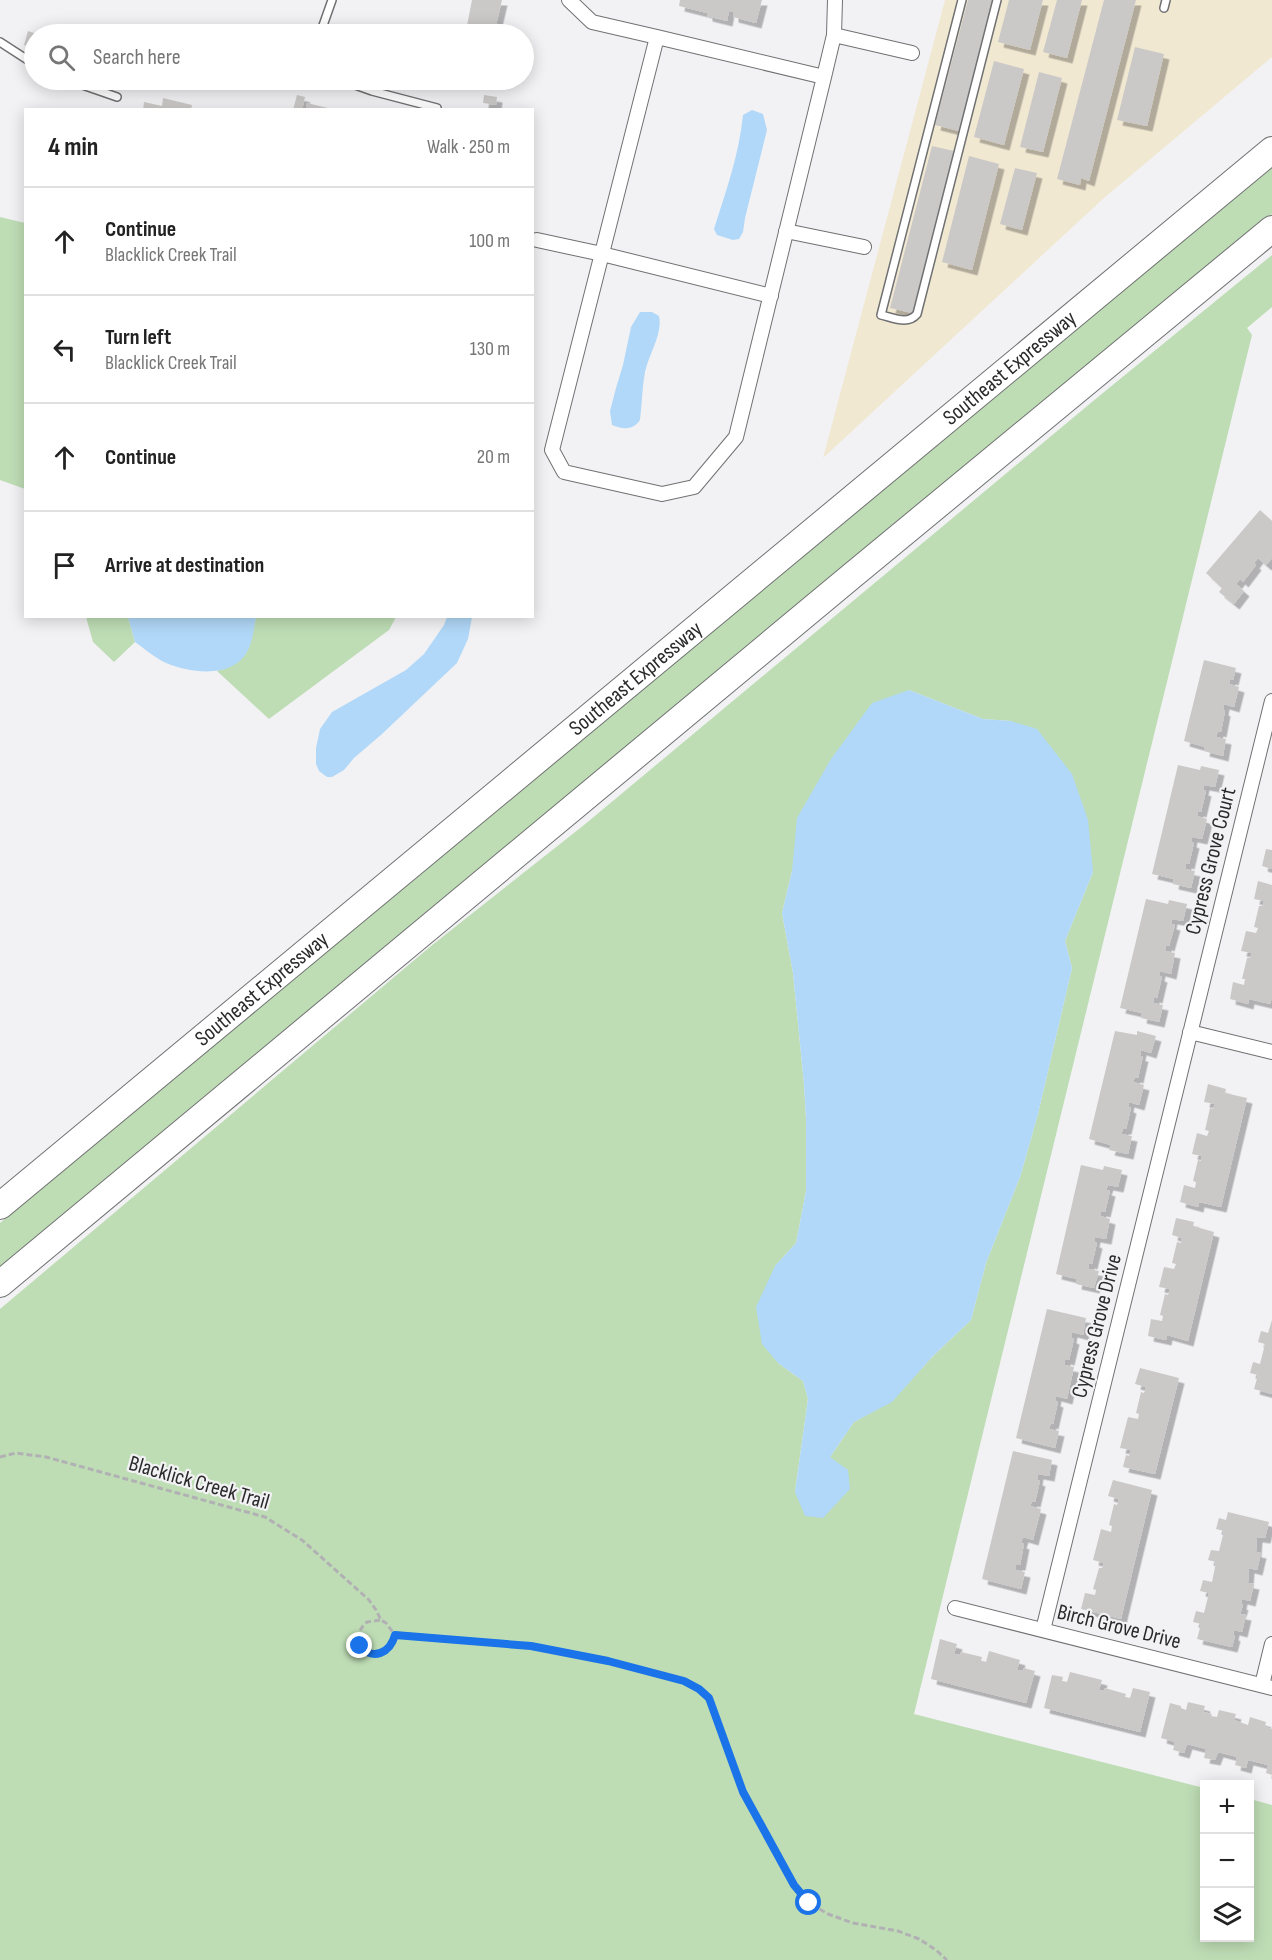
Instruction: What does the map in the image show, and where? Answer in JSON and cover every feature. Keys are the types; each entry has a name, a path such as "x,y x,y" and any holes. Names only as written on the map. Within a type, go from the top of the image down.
{"highway":[{"name":"Southeast Expressway","path":"0,1206 1272,150"},
{"path":"0,1284 1272,229"}],"street":[{"path":"569,0 592,22 824,77"},
{"path":"657,37 552,450 564,472 662,494 694,487 736,437 834,35 835,0"},
{"path":"834,35 912,53"},
{"path":"786,231 864,247"},
{"path":"537,240 771,296"},
{"name":"Cypress Grove Court","path":"1191,1032 1272,700"},
{"path":"1191,1032 1272,1052"},
{"name":"Cypress Grove Drive","path":"1043,1630 1191,1032"},
{"name":"Birch Grove Drive","path":"956,1608 1267,1687"},
{"path":"1267,1687 1272,1644"}],"lane":[{"path":"324,24 332,0"},
{"path":"962,0 881,315 908,321 918,314 997,0"},
{"path":"1164,8 1167,0"},
{"path":"0,42 24,58"},
{"path":"97,90 117,97"},
{"path":"369,90 437,108"}],"path":[{"name":"Blacklick Creek Trail","path":"0,1457 16,1454 46,1457 265,1517 302,1540 369,1600 381,1620 395,1635"},
{"path":"381,1620 367,1622 360,1630 358,1640 364,1650 373,1654 387,1649 395,1635 531,1646 608,1661 684,1681 699,1689 709,1698 743,1792 794,1885 809,1903 828,1914 853,1923 878,1926 919,1939 947,1960"}],"shaded area":[{"path":"945,0 1272,0 1272,57 1104,198 823,458"}],"green space":[{"path":"1272,166 1272,214 0,1269 0,1223"},
{"path":"0,217 24,223 24,489 0,480"},
{"path":"1272,255 1272,307 1247,328 1252,335 914,1714 1200,1787 1200,1942 1254,1942 1254,1800 1272,1805 1272,1960 0,1960 0,1309 431,946 584,825","holes":["909,690 983,719 1011,721 1093,872 1065,941 1072,968 1038,1114 1020,1177 986,1263 971,1320 933,1356 892,1401 854,1422 830,1457 795,1492 808,1399 803,1381 778,1363 775,1266 796,1243 806,1191 804,1084 793,973 782,913 792,871"]},
{"path":"86,618 128,618 135,642 114,662 93,642"},
{"path":"256,618 395,618 389,630 269,719 217,671 236,663 247,652"}],"water":[{"path":"752,110 763,114 767,130 743,232 739,239 733,240 717,235 714,229 735,159 743,115"},
{"path":"640,312 652,312 659,316 660,323 645,372 640,420 634,426 623,428 612,425 610,411 631,327"},
{"path":"129,618 256,618 249,648 234,665 223,669 200,671 176,667 158,659 135,642"},
{"path":"447,618 472,618 468,639 457,663 354,758 344,770 332,777 327,777 319,771 316,764 316,748 320,729 332,712 406,670 424,654"},
{"path":"909,690 983,719 1011,721 1037,729 1072,774 1088,820 1093,872 1065,941 1072,968 1038,1114 1020,1177 986,1263 971,1320 933,1356 892,1402 854,1422 830,1457 848,1470 850,1489 823,1518 805,1516 795,1492 808,1399 803,1381 778,1363 762,1344 756,1307 775,1266 796,1243 806,1191 804,1084 793,973 782,913 792,871 797,818 831,759 872,703"}],"building":[{"path":"472,0 502,0 496,24 467,24"},
{"path":"680,0 762,0 756,23 733,17 733,12 729,11 727,21 707,16 707,13 679,6"},
{"path":"968,0 993,0 959,131 935,125"},
{"path":"1009,0 1043,0 1030,50 998,42"},
{"path":"1057,0 1082,0 1067,58 1043,52"},
{"path":"1104,0 1136,0 1089,181 1081,178 1080,185 1057,179"},
{"path":"1135,47 1164,54 1147,126 1117,120"},
{"path":"994,61 1024,69 1004,145 974,137"},
{"path":"1039,72 1062,78 1043,152 1020,147"},
{"path":"297,95 305,97 302,108 294,108"},
{"path":"484,95 497,97 496,105 483,103"},
{"path":"163,98 192,105 191,108 143,108 144,102 162,106"},
{"path":"307,103 328,108 306,108"},
{"path":"932,146 954,151 912,313 890,308"},
{"path":"969,156 999,164 972,270 942,262"},
{"path":"1015,168 1037,173 1022,230 1000,224"},
{"path":"1260,510 1272,521 1272,558 1266,565 1258,558 1254,563 1256,565 1243,582 1240,579 1236,584 1244,591 1234,604 1219,592 1222,588 1206,573"},
{"path":"1204,660 1236,668 1233,680 1230,679 1229,684 1239,687 1234,707 1224,704 1221,732 1218,731 1216,737 1226,739 1223,756 1204,751 1205,747 1184,741"},
{"path":"1178,765 1200,770 1201,766 1219,770 1215,787 1204,785 1203,790 1206,791 1201,812 1198,811 1197,816 1207,819 1202,839 1192,837 1191,842 1194,843 1189,864 1186,863 1185,869 1195,871 1191,888 1173,884 1174,879 1152,874"},
{"path":"1266,849 1272,850 1272,869 1262,866"},
{"path":"1258,881 1272,885 1272,997 1270,1004 1249,999 1248,1004 1230,999 1233,982 1244,985 1245,979 1242,979 1247,958 1250,958 1252,953 1241,951 1246,931 1256,933 1258,928 1254,927 1259,906 1263,906 1264,901 1254,899"},
{"path":"1146,899 1168,904 1169,900 1187,904 1183,921 1172,919 1171,924 1175,925 1169,946 1166,945 1165,951 1175,953 1171,974 1160,971 1159,976 1162,977 1157,998 1154,997 1153,1003 1163,1005 1159,1022 1141,1018 1142,1013 1120,1008"},
{"path":"1115,1031 1137,1035 1137,1031 1156,1036 1151,1053 1141,1050 1140,1056 1143,1056 1138,1078 1135,1077 1133,1082 1144,1085 1139,1105 1129,1102 1128,1107 1131,1108 1126,1129 1123,1129 1121,1134 1132,1136 1128,1154 1109,1150 1111,1145 1089,1139"},
{"path":"1208,1084 1226,1089 1225,1093 1247,1098 1221,1207 1199,1202 1198,1207 1180,1202 1184,1185 1195,1188 1196,1182 1193,1181 1198,1160 1201,1161 1202,1156 1192,1154 1197,1133 1207,1136 1209,1131 1205,1130 1210,1108 1213,1109 1215,1104 1204,1102"},
{"path":"1081,1165 1103,1170 1104,1166 1122,1170 1118,1187 1108,1185 1106,1190 1110,1191 1105,1212 1101,1211 1100,1216 1110,1219 1106,1239 1095,1237 1094,1242 1097,1243 1092,1264 1089,1263 1088,1269 1099,1271 1094,1288 1076,1284 1077,1279 1056,1274"},
{"path":"1176,1218 1194,1222 1193,1226 1214,1232 1188,1341 1167,1335 1166,1340 1148,1336 1151,1319 1162,1321 1163,1316 1160,1315 1165,1294 1168,1295 1170,1289 1159,1287 1164,1267 1174,1269 1176,1264 1172,1263 1177,1242 1181,1243 1182,1238 1172,1235"},
{"path":"1047,1309 1086,1318 1083,1335 1072,1332 1071,1338 1074,1339 1069,1360 1065,1359 1064,1365 1074,1367 1067,1399 1056,1396 1055,1401 1058,1402 1053,1424 1051,1423 1049,1429 1059,1431 1055,1448 1016,1438"},
{"path":"1272,1320 1272,1394 1254,1389 1258,1375 1250,1373 1253,1362 1260,1364 1265,1344 1258,1342 1261,1331 1268,1333"},
{"path":"1140,1368 1179,1378 1155,1474 1123,1467 1126,1455 1129,1456 1131,1450 1120,1448 1128,1417 1138,1419 1139,1414 1136,1413 1141,1392 1144,1393 1146,1387 1135,1384"},
{"path":"1013,1451 1052,1460 1049,1476 1038,1474 1037,1480 1040,1481 1035,1502 1032,1501 1030,1506 1041,1509 1033,1540 1023,1537 1021,1543 1024,1544 1020,1565 1016,1565 1015,1570 1025,1572 1021,1589 982,1579"},
{"path":"1113,1480 1152,1490 1121,1619 1081,1609 1085,1593 1095,1595 1096,1590 1093,1589 1099,1568 1102,1568 1104,1563 1093,1560 1101,1529 1111,1532 1112,1526 1109,1525 1114,1504 1117,1505 1119,1499 1108,1496"},
{"path":"1228,1512 1269,1522 1265,1538 1257,1537 1256,1552 1261,1553 1257,1570 1249,1568 1248,1583 1254,1584 1250,1601 1242,1599 1240,1614 1246,1615 1242,1632 1234,1630 1232,1647 1197,1639 1201,1624 1193,1622 1196,1611 1204,1613 1209,1593 1200,1591 1203,1580 1212,1582 1216,1562 1208,1560 1211,1550 1219,1551 1224,1531 1216,1529 1219,1518 1226,1520"},
{"path":"940,1639 957,1644 954,1654 960,1655 961,1652 982,1657 981,1661 986,1662 989,1651 1020,1660 1017,1670 1023,1671 1024,1668 1035,1671 1026,1703 931,1679"},
{"path":"1070,1672 1102,1680 1099,1690 1104,1691 1105,1688 1126,1694 1125,1697 1130,1698 1133,1688 1150,1692 1140,1732 1044,1708 1052,1675 1063,1677 1062,1681 1067,1682"},
{"path":"1188,1702 1205,1706 1203,1712 1212,1714 1211,1716 1217,1717 1219,1710 1236,1714 1234,1720 1248,1725 1250,1717 1266,1722 1265,1727 1272,1729 1272,1775 1266,1773 1268,1765 1248,1760 1246,1768 1235,1765 1237,1757 1218,1752 1215,1760 1204,1758 1206,1749 1187,1744 1184,1753 1173,1750 1175,1742 1161,1738 1170,1703 1186,1710"}],"route":[{"path":"360,1646 368,1653 378,1654 387,1649 395,1635 531,1646 608,1661 684,1681 699,1689 709,1698 743,1792 794,1885 809,1903"}]}
